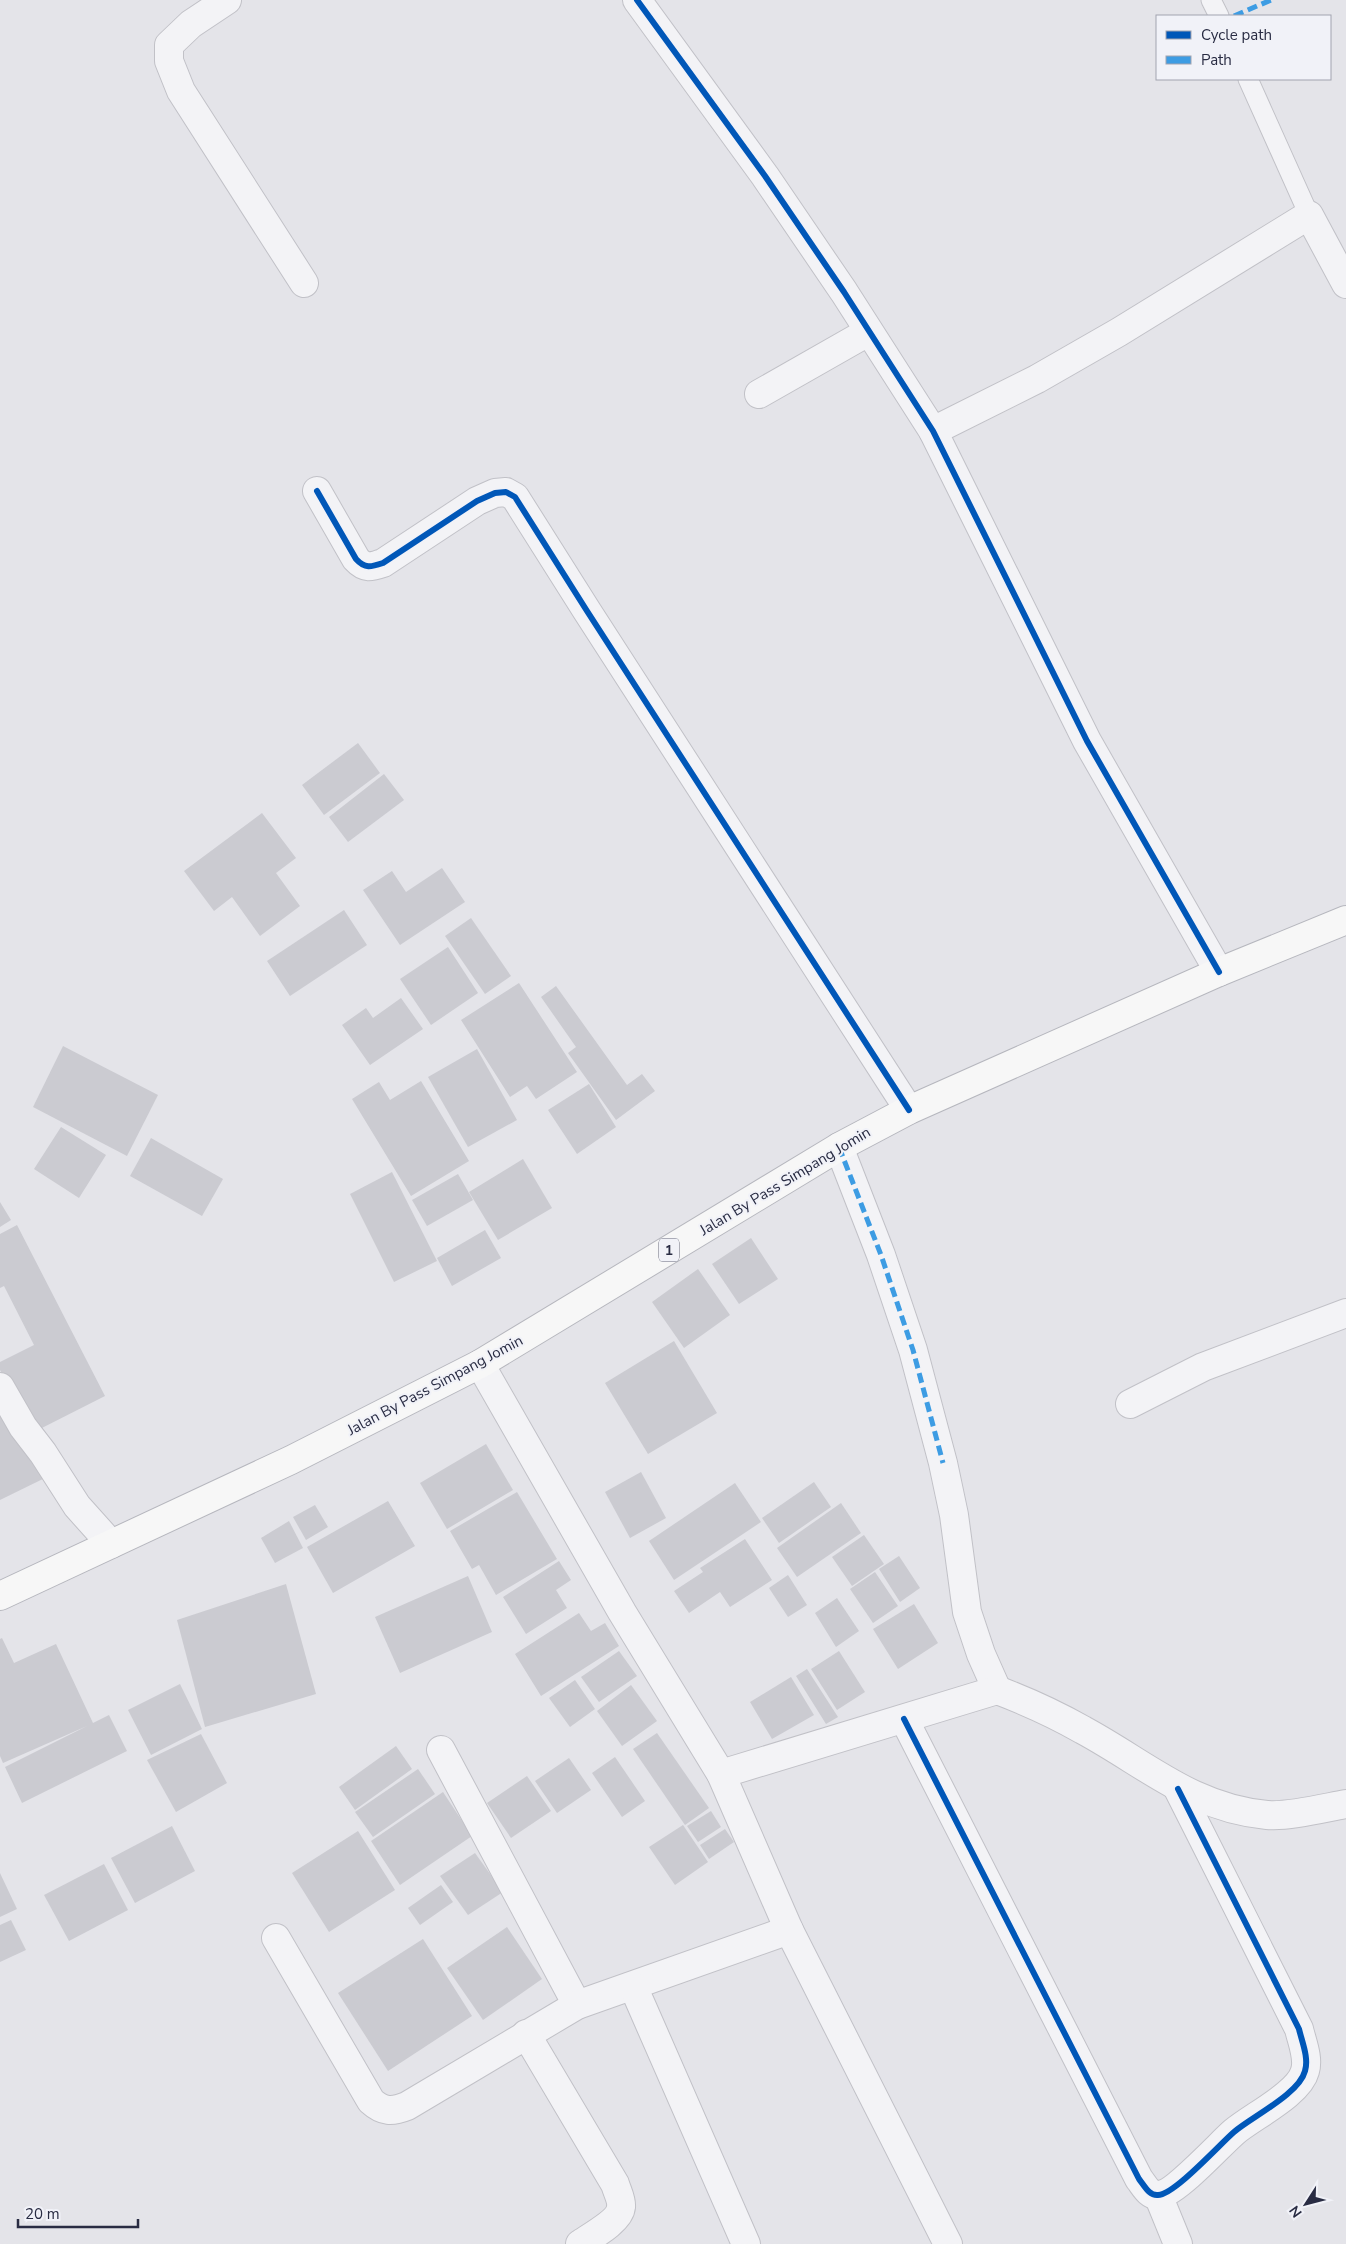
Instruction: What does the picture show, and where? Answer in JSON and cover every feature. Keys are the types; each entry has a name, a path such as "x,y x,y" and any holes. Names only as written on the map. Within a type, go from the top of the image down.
{"highway":[{"name":"Jalan By Pass Simpang Jomin","path":"0,1596 291,1460 480,1364 839,1147 909,1110 1219,972 1346,920"}],"street":[{"path":"227,0 190,24 169,45 169,61 181,91 304,283"},
{"path":"637,0 765,176 844,292 933,431 1087,741 1219,972"},
{"path":"933,431 1037,379 1119,332 1309,214 1346,284"},
{"path":"759,394 868,332"},
{"path":"316,490 356,559 367,567 383,563 477,501 495,493 506,492 515,497 592,620 909,1110"},
{"path":"839,1147 881,1255 913,1350 943,1463 954,1515 967,1612 981,1654 996,1690"},
{"path":"1130,1404 1203,1367 1346,1312"},
{"path":"480,1364 622,1612 721,1774 789,1930 948,2244"},
{"path":"0,1387 23,1427 43,1453 78,1506 111,1544"},
{"path":"721,1774 996,1690 1030,1703 1083,1730 1178,1789 1227,1809 1269,1815 1346,1804"},
{"path":"904,1719 1139,2179 1150,2193 1158,2196 1165,2194 1194,2171 1233,2132 1292,2092 1305,2071 1305,2054 1299,2030 1178,1789"},
{"path":"441,1750 576,2005"},
{"path":"276,1938 370,2101 378,2108 388,2111 407,2106 576,2005 789,1930"},
{"path":"633,1986 746,2244"},
{"path":"526,2034 618,2194 621,2206 620,2212 601,2230 580,2244"},
{"path":"1158,2196 1178,2244"}],"lane":[{"path":"1211,0 1218,15"},
{"path":"1248,80 1309,214"}],"building":[{"path":"358,743 380,773 324,815 302,785"},
{"path":"384,774 404,800 348,842 329,817"},
{"path":"262,813 296,858 276,873 300,906 260,936 232,897 214,911 184,871"},
{"path":"442,868 465,902 400,945 363,890 392,871 406,892"},
{"path":"344,910 367,945 290,996 267,961"},
{"path":"471,918 511,976 485,994 445,936"},
{"path":"448,947 478,993 431,1025 400,979"},
{"path":"519,983 577,1072 536,1099 527,1086 510,1097 461,1020"},
{"path":"556,986 627,1085 642,1074 655,1091 616,1120 568,1053 576,1047 541,997"},
{"path":"401,998 423,1029 370,1065 342,1025 366,1008 373,1018"},
{"path":"63,1046 158,1095 127,1156 33,1107"},
{"path":"477,1049 517,1120 468,1147 428,1077"},
{"path":"421,1081 469,1161 411,1196 352,1099 379,1082 390,1100"},
{"path":"589,1084 616,1127 577,1154 548,1110"},
{"path":"61,1127 106,1155 79,1198 34,1169"},
{"path":"151,1138 223,1179 202,1216 130,1176"},
{"path":"523,1159 552,1208 498,1240 469,1192"},
{"path":"392,1172 437,1261 394,1282 350,1194"},
{"path":"458,1174 473,1200 427,1226 412,1200"},
{"path":"0,1202 11,1220 0,1227"},
{"path":"17,1225 105,1396 32,1433 0,1370 0,1362 34,1345 4,1286 0,1288 0,1234"},
{"path":"485,1230 501,1258 452,1286 437,1258"},
{"path":"751,1238 778,1279 739,1304 712,1264"},
{"path":"698,1269 730,1315 684,1348 652,1302"},
{"path":"674,1341 717,1413 648,1454 605,1383"},
{"path":"0,1399 51,1475 0,1500"},
{"path":"486,1444 513,1490 447,1529 420,1483"},
{"path":"641,1472 666,1518 630,1538 605,1492"},
{"path":"814,1482 831,1507 779,1543 762,1518"},
{"path":"735,1483 761,1522 674,1580 649,1541"},
{"path":"517,1492 557,1559 496,1595 479,1565 472,1569 450,1531"},
{"path":"388,1501 415,1546 333,1593 307,1547"},
{"path":"841,1503 861,1533 797,1577 777,1548"},
{"path":"315,1505 328,1527 306,1540 293,1517"},
{"path":"289,1521 303,1548 275,1563 261,1538"},
{"path":"864,1535 884,1564 852,1586 832,1557"},
{"path":"745,1539 772,1580 730,1607 720,1592 689,1613 674,1591 703,1572 700,1568"},
{"path":"899,1556 920,1588 900,1602 879,1569"},
{"path":"559,1561 571,1580 556,1590 567,1608 526,1634 503,1597"},
{"path":"875,1572 898,1606 873,1623 850,1589"},
{"path":"788,1575 807,1605 788,1617 769,1588"},
{"path":"468,1576 492,1632 400,1673 375,1617"},
{"path":"286,1584 316,1694 205,1727 177,1620"},
{"path":"837,1598 859,1631 836,1647 815,1613"},
{"path":"914,1604 938,1643 898,1669 873,1629"},
{"path":"579,1613 591,1631 605,1623 619,1646 541,1696 515,1654"},
{"path":"2,1638 14,1663 56,1644 93,1723 109,1715 127,1751 22,1803 5,1767 87,1726 3,1763 0,1756 0,1639"},
{"path":"619,1651 637,1676 599,1702 581,1677"},
{"path":"839,1651 865,1692 837,1710 811,1669"},
{"path":"807,1669 838,1717 826,1724 796,1676"},
{"path":"791,1677 814,1715 772,1739 750,1702"},
{"path":"575,1680 595,1709 570,1727 549,1698"},
{"path":"180,1684 202,1729 151,1755 128,1710"},
{"path":"631,1685 657,1721 622,1746 597,1711"},
{"path":"657,1733 709,1808 685,1825 633,1749"},
{"path":"201,1734 227,1783 176,1812 147,1760"},
{"path":"396,1746 412,1769 355,1810 339,1787"},
{"path":"615,1757 645,1801 622,1817 592,1773"},
{"path":"569,1758 591,1790 557,1813 535,1781"},
{"path":"418,1769 435,1794 373,1837 355,1812"},
{"path":"527,1776 551,1811 511,1838 487,1803"},
{"path":"443,1792 472,1836 400,1885 371,1841"},
{"path":"711,1811 721,1827 698,1842 687,1826"},
{"path":"683,1825 708,1862 675,1885 649,1847"},
{"path":"172,1826 195,1871 135,1903 111,1858"},
{"path":"725,1829 734,1842 709,1859 700,1845"},
{"path":"358,1831 395,1890 329,1932 292,1873"},
{"path":"475,1853 503,1892 468,1915 440,1876"},
{"path":"104,1864 128,1910 69,1941 44,1895"},
{"path":"0,1873 17,1909 0,1917"},
{"path":"441,1885 453,1902 420,1925 408,1908"},
{"path":"11,1920 26,1950 0,1962 0,1925"},
{"path":"507,1927 542,1979 483,2020 447,1968"},
{"path":"423,1939 472,2016 388,2071 338,1993"}],"marked path":[{"path":"1236,15 1271,0"},
{"path":"839,1147 881,1255 913,1350 943,1463"}],"cycle path":[{"path":"637,0 765,176 844,292 933,431 1087,741 1219,972"},
{"path":"317,491 356,559 365,566 383,563 477,501 495,493 506,492 515,497 909,1110"},
{"path":"904,1719 1139,2179 1147,2190 1155,2195 1165,2193 1175,2187 1234,2132 1285,2096 1301,2080 1306,2066 1305,2050 1299,2029 1178,1789"}]}
